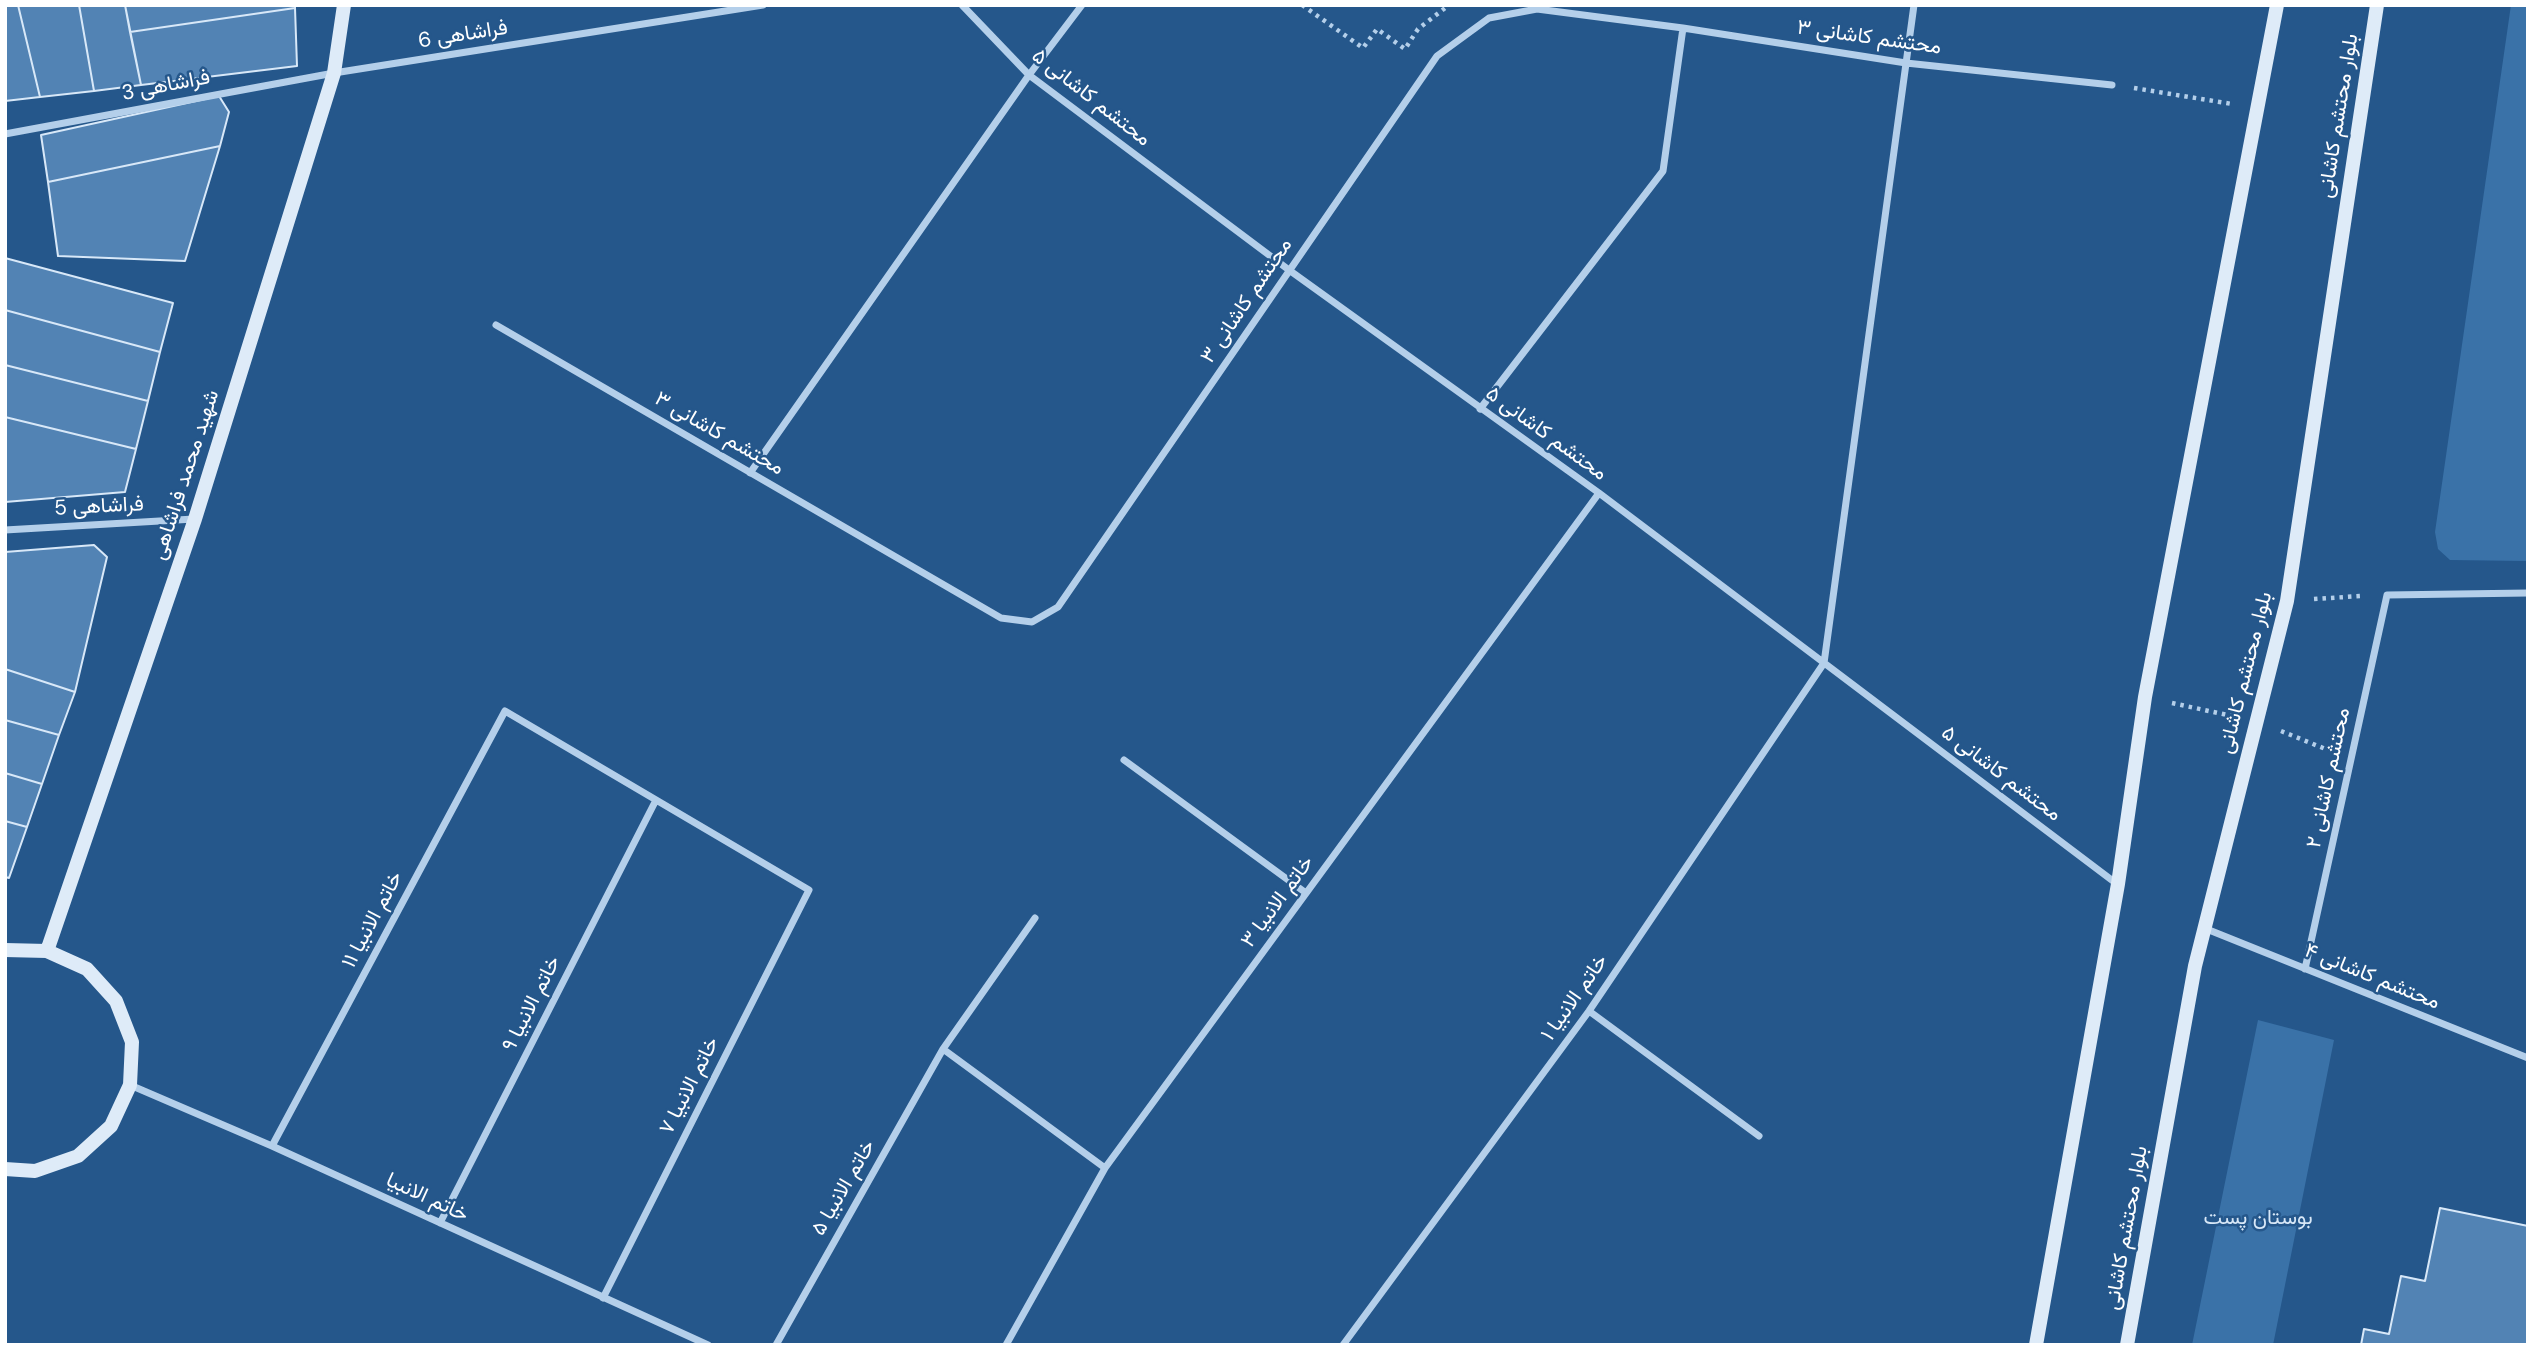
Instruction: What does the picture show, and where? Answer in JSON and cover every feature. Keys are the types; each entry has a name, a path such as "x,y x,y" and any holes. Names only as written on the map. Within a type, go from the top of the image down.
{"main road":[{"name":"شهید محمد فراشاهی","path":"47,951 195,519 334,73 344,5"},
{"path":"2036,1345 2118,884 2145,697 2277,5"},
{"name":"بلوار محتشم کاشانی","path":"2127,1345 2195,966 2287,601 2377,5"},
{"path":"5,950 47,951 87,969 116,1001 132,1042 130,1085 111,1126 78,1156 35,1171 5,1169"}],"street":[{"name":"فراشاهی 6","path":"334,73 764,5"},
{"name":"محتشم کاشانی ۵","path":"961,5 1029,75 1289,270 1599,494 2118,884"},
{"path":"750,473 1029,75 1082,5"},
{"path":"1824,663 1914,5"},
{"name":"محتشم کاشانی ۳","path":"496,325 1001,618 1032,622 1058,607 1437,56 1489,18 1537,9 1683,28 1906,63 2112,85"},
{"path":"1480,409 1663,171 1683,28"},
{"name":"فراشاهی 3","path":"5,134 334,73"},
{"name":"خاتم الانبیا ۳","path":"1006,1345 1105,1168 1599,494"},
{"name":"فراشاهی 5","path":"5,530 195,519"},
{"path":"2387,595 2528,593"},
{"name":"محتشم کاشانی ۲","path":"2305,969 2387,595"},
{"name":"خاتم الانبیا ۱","path":"1343,1345 1589,1011 1824,663"},
{"name":"خاتم الانبیا ۱۱","path":"272,1146 505,711 656,800"},
{"path":"1124,760 1306,893"},
{"name":"خاتم الانبیا ۷","path":"603,1298 809,890 656,800"},
{"name":"خاتم الانبیا ۹","path":"440,1223 656,800"},
{"name":"خاتم الانبیا ۵","path":"776,1345 943,1049 1035,918"},
{"name":"محتشم کاشانی ۴","path":"2204,928 2528,1058"},
{"path":"1589,1011 1759,1136"},
{"path":"943,1049 1105,1168"},
{"name":"خاتم الانبیا","path":"130,1085 272,1146 708,1345"}],"path":[{"path":"1302,5 1363,48 1377,29 1405,49 1419,29 1447,6"},
{"path":"2112,85 2258,108"},
{"path":"2287,601 2387,595"}],"green space":[{"path":"2511,5 2528,5 2528,561 2450,560 2438,549 2435,532"},
{"name":"بوستان پست","path":"2258,1020 2334,1040 2273,1345 2192,1345"}],"building":[{"path":"5,5 18,5 40,97 5,101"},
{"path":"18,5 79,5 94,91 40,97"},
{"path":"79,5 125,5 141,85 94,91"},
{"path":"125,5 295,5 295,8 130,32"},
{"path":"295,8 297,66 141,85 130,32"},
{"path":"219,96 229,112 220,146 48,182 41,135"},
{"path":"220,146 185,261 58,256 48,182"},
{"path":"5,258 173,303 160,352 5,310"},
{"path":"5,310 160,352 148,401 5,365"},
{"path":"5,365 148,401 136,449 5,417"},
{"path":"5,417 136,449 125,492 5,502"},
{"path":"94,545 107,557 75,692 5,669 5,552"},
{"path":"5,669 75,692 59,735 5,720"},
{"path":"5,720 59,735 42,784 5,773"},
{"path":"5,773 42,784 27,827 5,821"},
{"path":"5,821 27,827 9,878 5,877"},
{"path":"2440,1208 2528,1226 2528,1345 2361,1345 2364,1329 2389,1334 2401,1276 2425,1281"}]}
